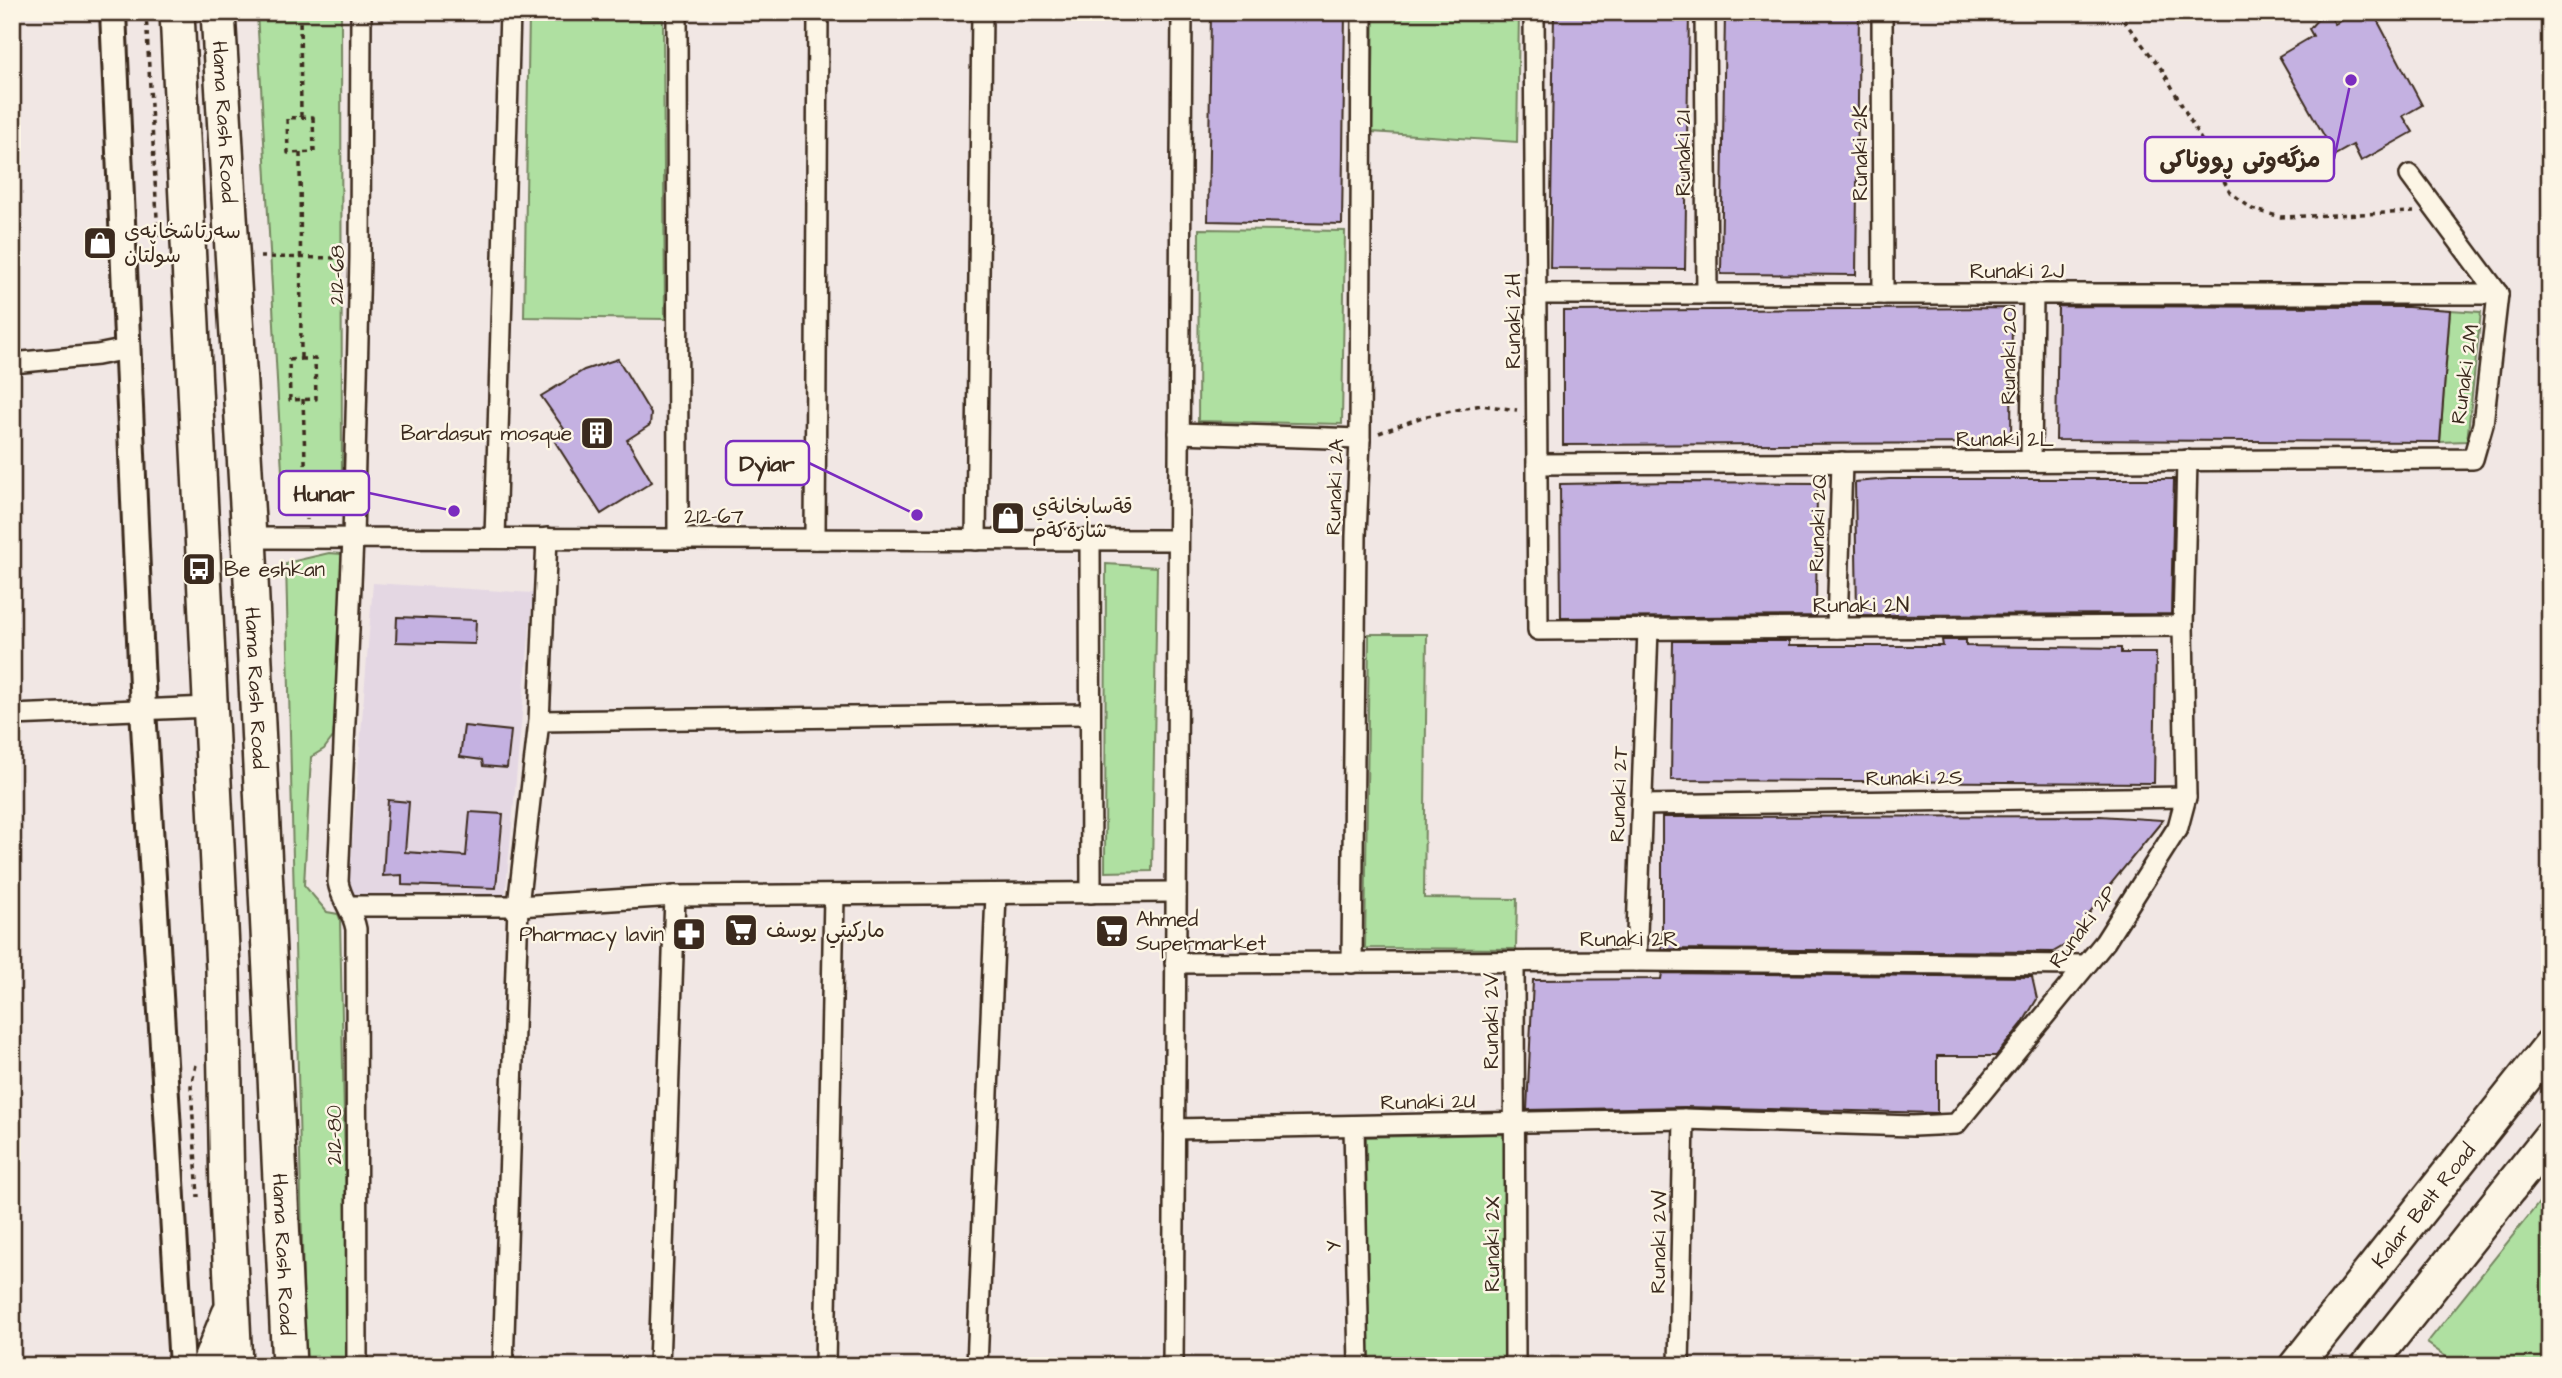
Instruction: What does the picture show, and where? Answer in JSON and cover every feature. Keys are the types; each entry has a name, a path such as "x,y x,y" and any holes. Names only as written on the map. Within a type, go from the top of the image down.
{"highway":[{"name":"Hama Rash Road","path":"177,12 223,970 227,1195 235,1366"},
{"name":"Hama Rash Road","path":"218,12 249,538 289,1366"},
{"path":"223,970 271,970"},
{"path":"225,1041 274,1039"},
{"name":"Kalar Belt Road","path":"2296,1366 2550,1046"},
{"path":"2368,1366 2550,1137"},
{"path":"208,1366 232,1305"}],"street":[{"path":"113,12 143,709 182,1366"},
{"name":"212-68","path":"348,906 341,895 338,882 353,538 360,258 361,12"},
{"path":"495,538 510,12"},
{"path":"677,12 678,539"},
{"path":"815,539 818,12"},
{"path":"976,540 982,12"},
{"path":"1173,1366 1182,12"},
{"name":"Runaki 2A","path":"1352,963 1356,536 1360,439 1362,12"},
{"name":"Runaki 2H","path":"1534,12 1538,630"},
{"name":"Runaki 2I","path":"1705,12 1707,294"},
{"name":"Runaki 2K","path":"1882,12 1883,294"},
{"path":"2410,175 2498,294"},
{"name":"Runaki 2J","path":"1536,294 2498,294"},
{"name":"Runaki 2O","path":"2031,461 2033,294"},
{"name":"Runaki 2M","path":"2473,459 2483,424 2498,294"},
{"path":"12,363 97,355 127,349"},
{"path":"1179,433 1360,439"},
{"name":"Runaki 2L","path":"1537,464 2473,459"},
{"name":"Runaki 2P","path":"1684,1119 1913,1126 1955,1124 2105,942 2178,827 2186,797 2183,626 2187,460"},
{"name":"Runaki 2Q","path":"1837,628 1842,463"},
{"name":"212-67","path":"249,538 1178,540"},
{"path":"503,1366 518,906 539,721 547,538"},
{"path":"1090,540 1091,893"},
{"name":"Runaki 2N","path":"1538,630 2183,626"},
{"name":"Runaki 2T","path":"1636,961 1648,629"},
{"path":"12,715 211,707"},
{"path":"539,721 1090,714"},
{"name":"Runaki 2S","path":"1642,805 2186,797"},
{"path":"348,906 518,906 675,896 1175,892"},
{"path":"977,1366 996,894"},
{"path":"825,1366 834,895"},
{"path":"659,1366 675,896"},
{"name":"212-80","path":"348,906 356,929 357,1366"},
{"name":"Runaki 2R","path":"1175,963 1636,961 2084,965"},
{"name":"Runaki 2V","path":"1514,962 1514,1122"},
{"name":"Runaki 2U","path":"1174,1129 1684,1119"},
{"name":"Runaki 2W","path":"1679,1366 1684,1119"},
{"name":"Runaki 2X","path":"1514,1122 1515,1366"},
{"name":"Y","path":"1354,1126 1359,1366"}],"path":[{"path":"300,12 301,117"},
{"path":"2117,12 2163,71 2230,192 2252,209 2281,217 2437,212"},
{"path":"2542,12 2550,55"},
{"path":"287,117 301,117 313,117 314,152 288,153 287,117"},
{"path":"300,153 301,359"},
{"path":"261,257 360,258"},
{"path":"301,359 315,359 316,399 290,400 289,360 301,359"},
{"path":"303,399 308,538"},
{"path":"1360,439 1422,418 1480,405 1537,413"}],"shaded area":[{"path":"373,583 533,593 505,900 348,895"}],"green space":[{"path":"257,12 341,12 342,488 283,490"},
{"path":"1374,12 1519,12 1517,142 1372,132"},
{"path":"529,14 663,20 665,319 524,317"},
{"path":"1199,229 1345,231 1342,424 1198,421"},
{"path":"2450,310 2481,312 2467,441 2440,442"},
{"path":"329,553 342,554 346,560 347,584 333,737 324,749 311,757 304,885 327,912 338,914 340,919 349,1366 305,1366 286,563"},
{"path":"1106,564 1157,567 1152,871 1105,872"},
{"path":"1369,634 1427,634 1424,898 1517,899 1516,949 1365,948"},
{"path":"1505,1134 1505,1363 1368,1366 1366,1137"},
{"path":"2550,1189 2550,1366 2459,1366 2427,1343"}],"building":[{"path":"1211,12 1345,12 1342,224 1208,221"},
{"path":"1554,12 1689,12 1685,269 1550,268"},
{"path":"1725,12 1859,12 1856,275 1721,274"},
{"path":"2356,12 2373,12 2422,105 2403,116 2413,132 2361,161 2353,145 2335,155 2279,56 2313,36 2309,29 2317,20 2330,16 2335,24"},
{"path":"2058,306 2408,307 2450,310 2440,442 2056,440"},
{"path":"2012,308 2011,443 1563,445 1563,311"},
{"name":"Bardasur mosque","path":"618,359 651,414 650,425 627,440 652,482 601,514 552,437 564,429 541,396 584,370"},
{"path":"1889,479 2174,479 2171,614 1857,615 1855,482"},
{"path":"1817,483 1816,616 1561,618 1560,484"},
{"path":"397,617 476,620 475,644 396,642"},
{"path":"1942,640 1966,640 1966,646 2121,648 2121,653 2156,653 2154,783 1671,780 1673,641 1789,641 1789,646 1943,646"},
{"path":"464,726 511,731 507,768 483,766 482,760 460,757"},
{"path":"388,800 409,802 405,852 466,856 470,812 503,814 496,888 402,885 402,875 383,876"},
{"path":"2100,816 2163,820 2109,886 2067,944 2053,952 1662,949 1662,817"},
{"path":"1662,973 2032,977 2037,999 2022,1024 1996,1056 1937,1056 1937,1113 1684,1107 1527,1110 1533,980 1661,979"}],"place":[{"name":"مزگەوتی ڕووناکی","path":"2351,80"},
{"name":"سەرتاشخانەی سوڵتان","path":"100,243"},
{"name":"Bardasur mosque","path":"597,433"},
{"name":"Hunar","path":"454,511"},
{"name":"Dyiar","path":"917,515"},
{"name":"قةسابخانةي شارةكةم","path":"1008,518"},
{"name":"Be eshkan","path":"199,569"},
{"name":"ماركيتي يوسف","path":"741,930"},
{"name":"Ahmed Supermarket","path":"1112,931"},
{"name":"Pharmacy lavin","path":"689,934"}]}
